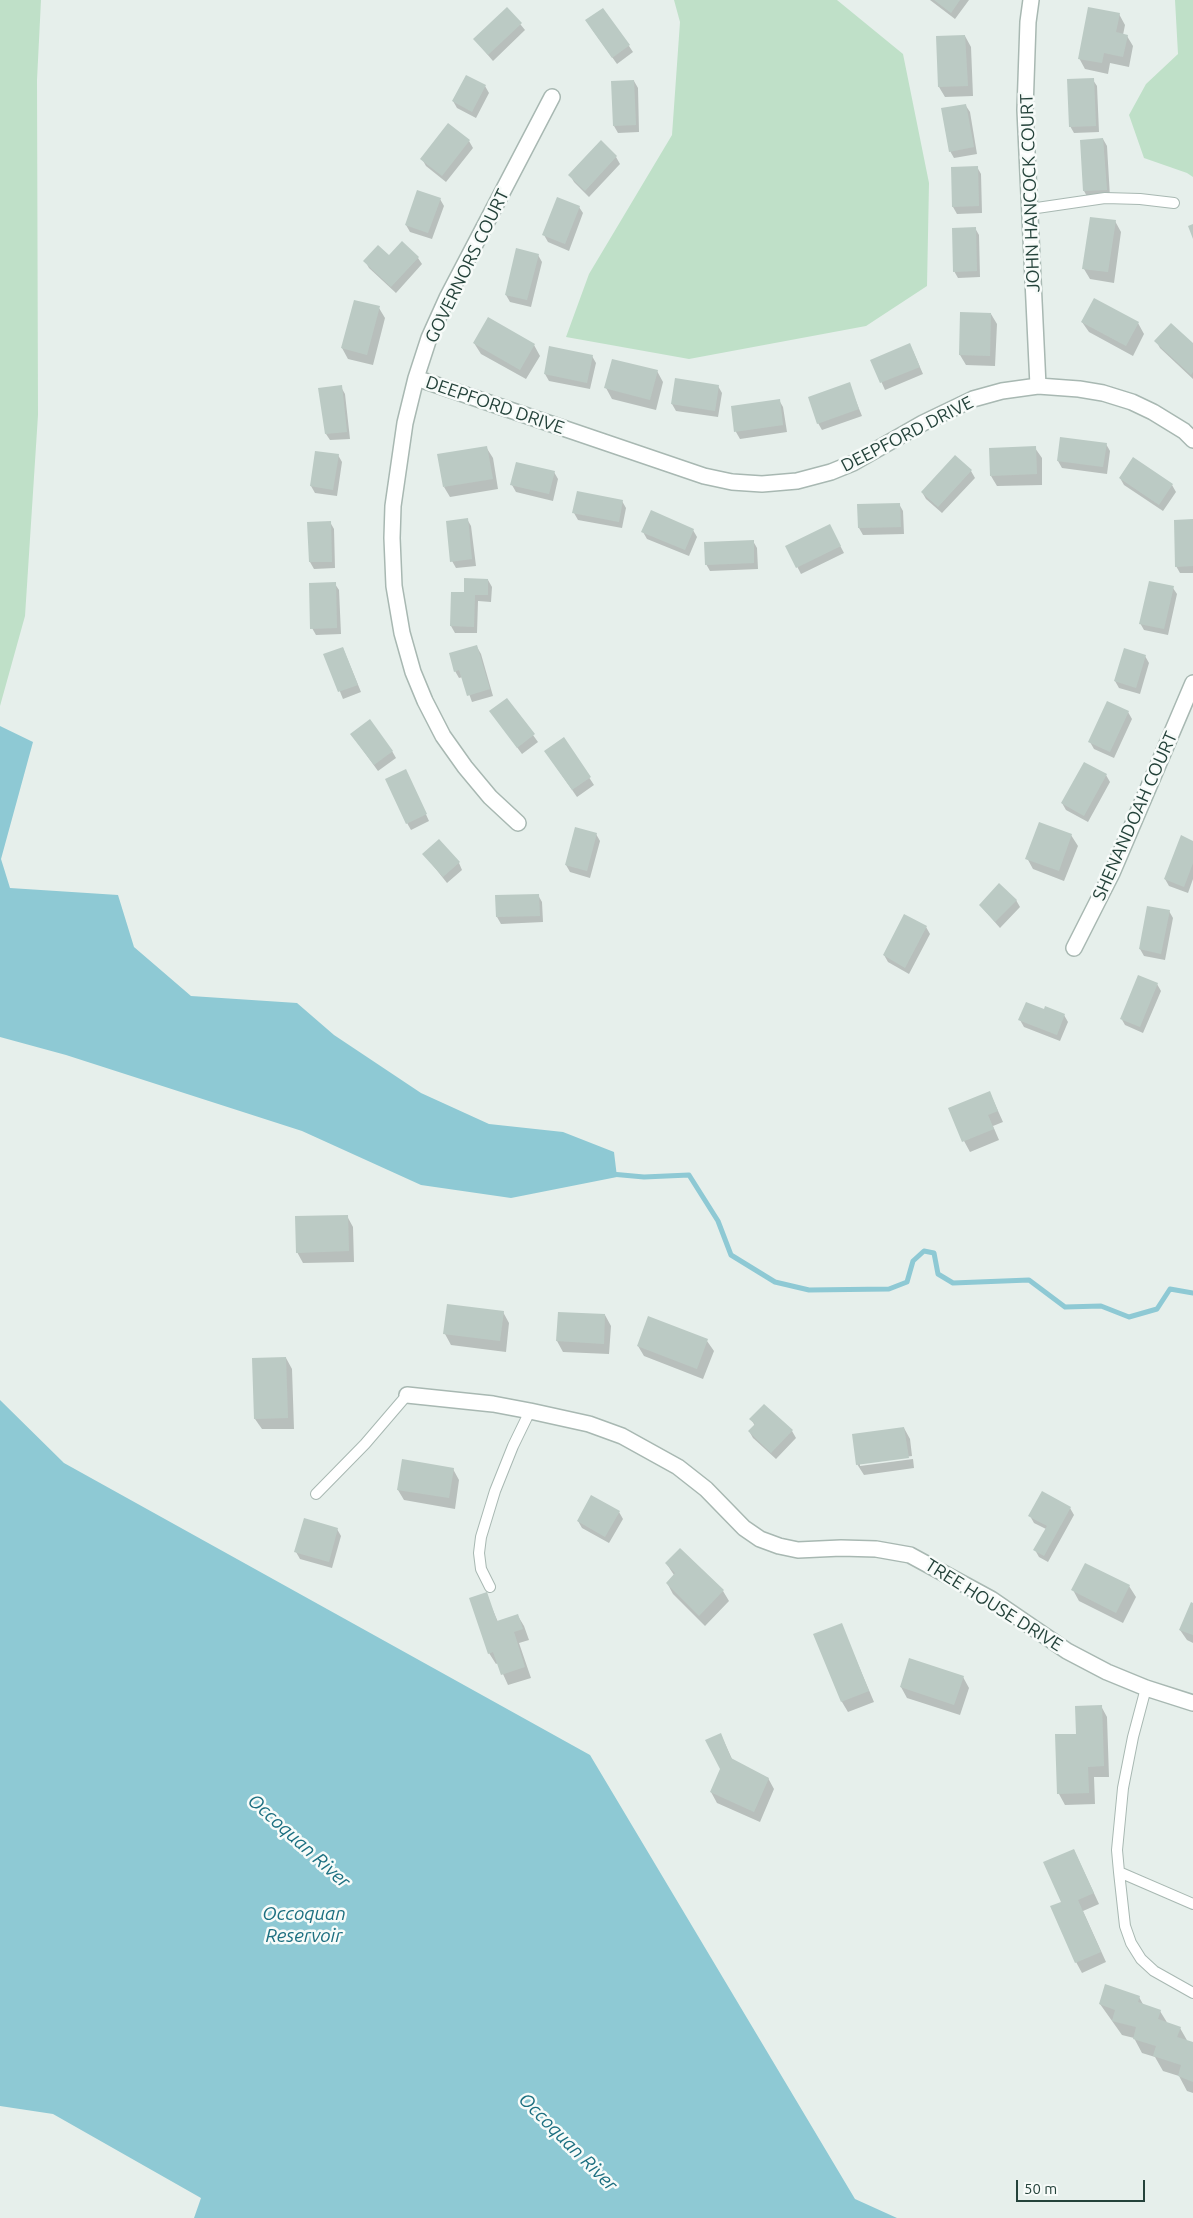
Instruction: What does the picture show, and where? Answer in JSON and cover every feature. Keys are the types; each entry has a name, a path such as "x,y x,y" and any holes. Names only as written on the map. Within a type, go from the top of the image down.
{"street":[{"name":"JOHN HANCOCK COURT","path":"1031,0 1028,22 1026,110 1038,386"},
{"name":"GOVERNORS COURT","path":"518,824 484,790 465,767 443,736 425,701 413,672 402,633 394,586 392,522 405,423 416,378 429,338 447,298 552,98"},
{"name":"DEEPFORD DRIVE","path":"416,378 704,476 732,482 762,484 797,481 831,472 853,463 923,423 973,399 1002,391 1038,386 1080,388 1132,402 1184,431 1193,440"},
{"name":"SHENANDOAH COURT","path":"1074,948 1112,873 1193,683"},
{"name":"TREE HOUSE DRIVE","path":"407,1394 493,1404 530,1411 589,1424 622,1436 678,1467 706,1490 744,1528 760,1539 798,1550 876,1549 910,1555 991,1599 1067,1651 1107,1672 1146,1688 1193,1703"}],"lane":[{"path":"1030,209 1105,198 1140,199 1174,203"},
{"path":"316,1494 365,1444 407,1394"},
{"path":"490,1587 481,1569 479,1553 481,1537 498,1482 530,1411"},
{"path":"1146,1688 1123,1788 1117,1850 1125,1926 1131,1943 1141,1959 1154,1971 1193,1994"},
{"path":"1119,1872 1193,1904"}],"green space":[{"path":"0,0 41,0 37,80 38,415 25,616 0,706"},
{"path":"674,0 837,0 903,54 929,183 927,286 866,326 689,359 566,337 589,274 672,135 680,22"},
{"path":"1175,0 1193,0 1193,177 1187,173 1144,158 1129,115 1146,84 1178,54"}],"water":[{"path":"0,726 33,742 1,859 10,888 118,895 134,947 191,996 297,1003 334,1035 421,1093 489,1124 563,1132 614,1152 617,1177 511,1198 421,1185 302,1131 66,1055 0,1037"},
{"name":"Occoquan Reservoir","path":"0,1400 64,1463 590,1755 855,2199 897,2218 194,2218 201,2198 53,2114 0,2106"}],"building":[{"path":"934,0 960,0 951,13"},
{"path":"507,7 522,23 488,55 473,39"},
{"path":"1088,7 1120,13 1116,32 1128,35 1123,57 1104,53 1102,63 1078,59"},
{"path":"603,8 630,45 612,58 585,20"},
{"path":"965,35 968,86 938,87 936,36"},
{"path":"466,75 486,85 472,112 452,101"},
{"path":"1094,78 1096,126 1069,127 1067,79"},
{"path":"634,80 636,125 613,126 611,81"},
{"path":"966,104 974,147 949,152 941,108"},
{"path":"448,123 470,140 442,176 420,159"},
{"path":"1103,138 1107,190 1083,191 1080,140"},
{"path":"601,140 617,156 585,191 568,175"},
{"path":"978,166 979,206 952,207 951,167"},
{"path":"417,190 441,198 428,233 405,225"},
{"path":"557,197 580,206 565,244 542,235"},
{"path":"1090,217 1116,220 1108,272 1082,269"},
{"path":"1193,224 1193,239 1188,226"},
{"path":"976,227 977,271 953,272 952,228"},
{"path":"402,241 419,257 391,287 363,261 378,245 389,255"},
{"path":"516,248 539,254 527,300 505,295"},
{"path":"1094,298 1139,322 1126,346 1081,322"},
{"path":"354,300 380,306 367,355 341,348"},
{"path":"960,312 991,313 990,356 959,355"},
{"path":"488,317 535,344 520,370 473,343"},
{"path":"1171,323 1193,343 1193,372 1191,375 1154,341"},
{"path":"910,343 920,367 880,383 870,360"},
{"path":"549,346 593,355 587,383 544,374"},
{"path":"612,359 658,370 650,400 604,388"},
{"path":"675,378 719,385 715,411 671,404"},
{"path":"850,382 859,409 817,424 808,397"},
{"path":"342,385 347,432 325,434 318,388"},
{"path":"780,399 783,425 734,432 731,406"},
{"path":"1060,437 1107,443 1103,467 1057,461"},
{"path":"487,446 493,479 443,487 437,454"},
{"path":"1036,446 1037,474 990,476 989,448"},
{"path":"315,451 339,454 333,490 310,486"},
{"path":"955,455 972,470 938,507 921,492"},
{"path":"1133,457 1173,484 1159,505 1119,478"},
{"path":"516,462 555,471 549,494 510,485"},
{"path":"577,491 623,500 619,522 572,513"},
{"path":"900,503 901,527 858,528 857,504"},
{"path":"651,510 694,529 685,550 641,532"},
{"path":"468,518 472,559 450,562 446,521"},
{"path":"1193,519 1193,566 1175,567 1174,520"},
{"path":"331,521 332,562 309,562 307,522"},
{"path":"830,524 841,546 796,568 785,546"},
{"path":"754,540 754,563 705,565 704,542"},
{"path":"464,578 488,579 488,595 475,595 474,627 450,626 451,592 464,592"},
{"path":"1149,581 1174,586 1164,629 1139,624"},
{"path":"336,582 337,628 310,629 309,583"},
{"path":"477,645 490,689 467,696 459,670 454,672 449,653"},
{"path":"343,647 358,685 338,692 323,654"},
{"path":"1124,648 1146,655 1136,688 1114,681"},
{"path":"507,698 535,734 517,748 489,711"},
{"path":"1107,701 1129,711 1110,752 1088,742"},
{"path":"370,719 393,751 374,765 350,734"},
{"path":"564,737 591,777 572,790 544,751"},
{"path":"1084,762 1107,774 1084,816 1061,803"},
{"path":"406,769 427,814 406,824 385,779"},
{"path":"1039,822 1072,834 1059,871 1025,859"},
{"path":"575,827 597,833 587,871 565,865"},
{"path":"1181,835 1193,841 1193,863 1184,887 1164,879"},
{"path":"439,839 460,862 443,877 422,854"},
{"path":"999,883 1017,900 995,922 979,905"},
{"path":"539,894 540,916 496,917 495,895"},
{"path":"1147,906 1170,910 1161,954 1139,949"},
{"path":"904,914 927,926 905,968 883,955"},
{"path":"1138,975 1158,983 1140,1027 1120,1019"},
{"path":"1026,1002 1044,1009 1045,1006 1065,1014 1057,1035 1018,1020"},
{"path":"990,1091 998,1111 988,1115 994,1129 962,1142 948,1108"},
{"path":"348,1215 349,1251 296,1253 295,1216"},
{"path":"447,1304 504,1311 500,1341 443,1334"},
{"path":"558,1312 605,1314 604,1344 556,1341"},
{"path":"648,1316 708,1339 697,1369 637,1346"},
{"path":"286,1357 288,1418 254,1419 252,1358"},
{"path":"764,1404 793,1430 771,1453 748,1431 755,1424 749,1419"},
{"path":"904,1427 909,1458 856,1465 852,1434"},
{"path":"402,1459 454,1468 449,1498 397,1490"},
{"path":"1042,1491 1071,1507 1044,1556 1033,1550 1047,1526 1028,1516"},
{"path":"591,1495 620,1511 605,1537 577,1521"},
{"path":"304,1518 338,1528 329,1562 294,1552"},
{"path":"680,1548 724,1590 699,1616 666,1583 675,1573 665,1563"},
{"path":"1085,1563 1130,1585 1116,1613 1071,1590"},
{"path":"487,1592 497,1621 518,1614 523,1629 514,1632 525,1667 501,1675 493,1652 488,1654 469,1598"},
{"path":"1191,1602 1193,1603 1193,1635 1179,1630"},
{"path":"842,1623 869,1691 841,1702 813,1634"},
{"path":"909,1658 964,1676 954,1705 900,1687"},
{"path":"1102,1705 1104,1766 1088,1767 1089,1793 1057,1794 1055,1734 1076,1734 1075,1706"},
{"path":"721,1733 731,1758 769,1778 754,1812 710,1792 720,1769 705,1740"},
{"path":"1074,1849 1094,1893 1078,1900 1101,1952 1075,1963 1050,1906 1061,1902 1043,1862"},
{"path":"1105,1984 1140,1996 1138,2002 1161,2010 1158,2019 1181,2027 1177,2037 1193,2042 1193,2082 1178,2076 1181,2065 1153,2056 1156,2046 1133,2039 1136,2027 1112,2021 1115,2010 1099,2004"}],"waterway":[{"path":"611,1174 644,1177 689,1175 718,1221 731,1255 775,1282 809,1290 889,1289 907,1282 913,1261 924,1251 934,1253 938,1274 953,1283 1029,1280 1065,1307 1101,1306 1129,1317 1157,1309 1170,1289 1193,1293"}],"water label":[{"name":"Occoquan River","path":"299,1841"},
{"name":"Occoquan River","path":"568,2142"}]}
